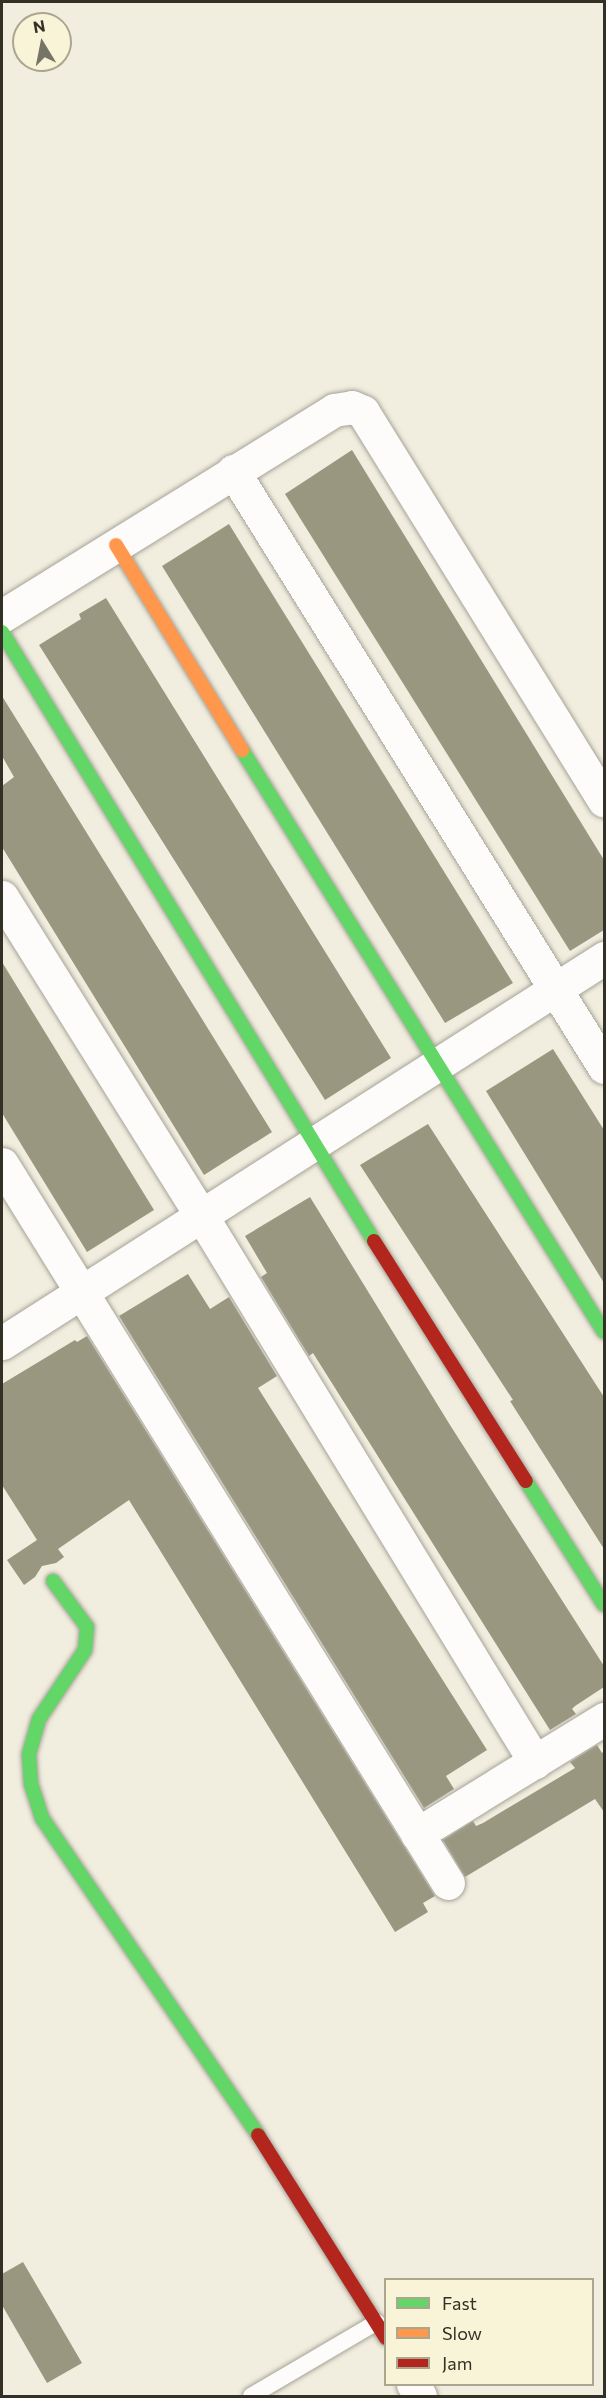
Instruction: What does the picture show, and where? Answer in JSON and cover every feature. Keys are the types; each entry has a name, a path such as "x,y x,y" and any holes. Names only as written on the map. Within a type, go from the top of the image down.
{"street":[{"path":"2,616 334,410 352,407 363,412 599,779"},
{"path":"233,471 604,1067"},
{"path":"116,545 436,1065 604,1332"},
{"path":"2,632 313,1144 604,1605"},
{"path":"2,897 201,1215 534,1762"},
{"path":"2,1343 604,958"},
{"path":"2,1164 448,1883"},
{"path":"53,1581 87,1627 85,1650 39,1719 28,1755 31,1784 42,1818 280,2167 384,2335"},
{"path":"417,1834 604,1719"}],"lane":[{"path":"250,2397 376,2322"}],"building":[{"path":"352,450 604,860 604,930 570,951 285,494"},
{"path":"229,524 513,983 445,1023 162,566"},
{"path":"106,598 391,1058 325,1100 39,645 81,619 79,614"},
{"path":"2,696 272,1132 204,1175 2,847 2,786 14,777 2,756"},
{"path":"2,962 154,1210 87,1252 2,1113"},
{"path":"553,1049 604,1130 604,1283 486,1091"},
{"path":"428,1124 604,1397 604,1549 510,1401 513,1400 360,1165"},
{"path":"310,1197 450,1425 604,1666 604,1687 575,1706 572,1709 576,1714 550,1730 313,1353 309,1356 261,1277 267,1273 245,1236"},
{"path":"188,1274 210,1309 229,1297 277,1376 258,1388 487,1750 446,1776 454,1789 424,1808 119,1316"},
{"path":"87,1336 435,1896 423,1903 428,1912 395,1932 129,1500 58,1549 64,1557 56,1563 42,1566 35,1577 24,1585 7,1560 37,1540 2,1485 2,1384 75,1340 77,1342"},
{"path":"597,1745 602,1753 604,1751 604,1812 595,1799 465,1877 443,1840 473,1821 476,1826 483,1823 575,1768 570,1762"},
{"path":"23,2262 82,2363 47,2383 2,2305 2,2274"}],"traffic: fast":[{"path":"2,632 374,1241"},
{"path":"242,750 604,1332"},
{"path":"526,1481 604,1605"},
{"path":"53,1581 87,1627 85,1650 39,1719 29,1755 31,1784 42,1818 258,2135"}],"traffic: slow":[{"path":"116,545 242,750"}],"traffic: jam":[{"path":"374,1241 526,1481"},
{"path":"258,2135 384,2335"}]}
